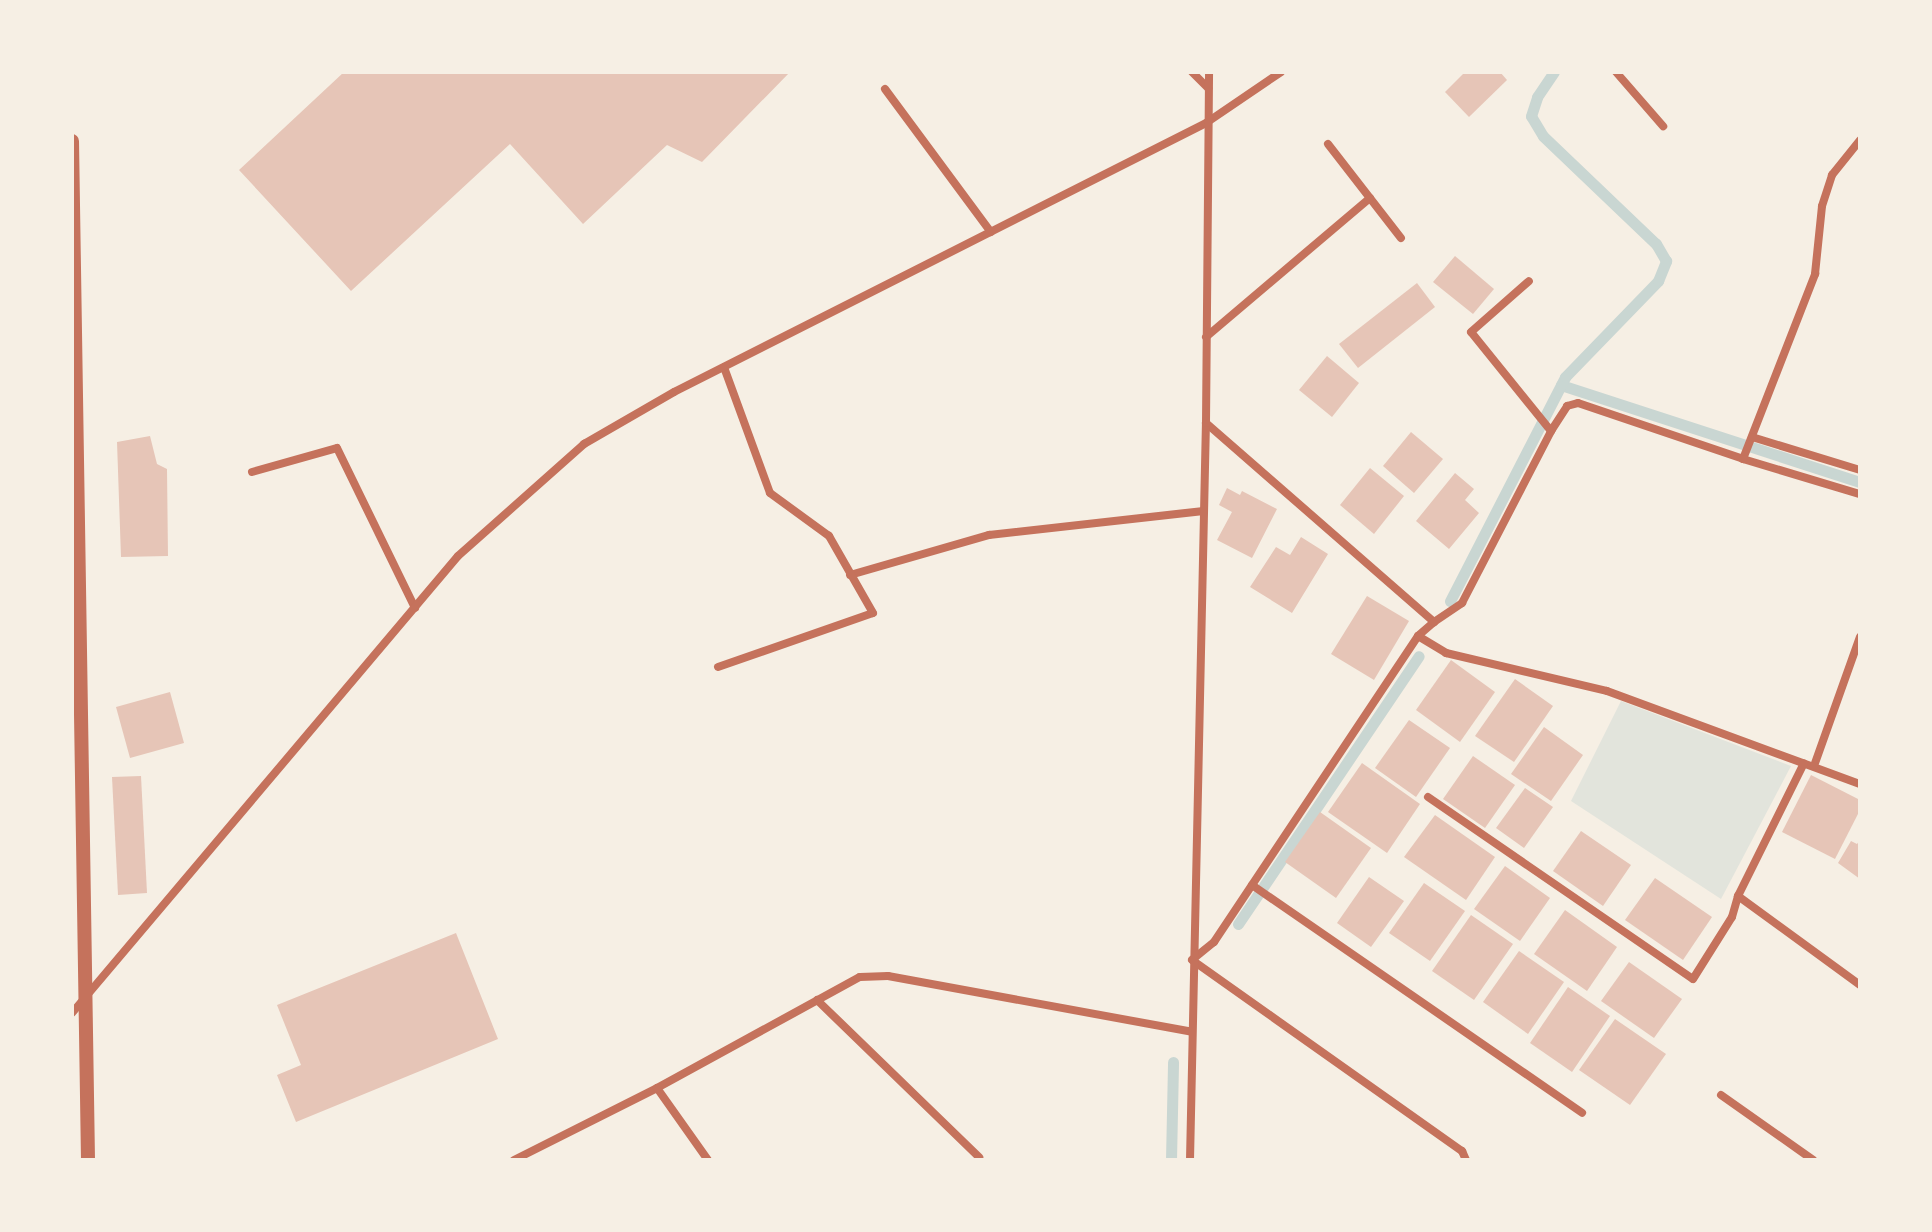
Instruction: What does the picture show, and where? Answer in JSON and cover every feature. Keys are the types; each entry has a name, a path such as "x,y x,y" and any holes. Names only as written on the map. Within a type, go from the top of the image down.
{"street":[{"path":"1192,72 1208,88"},
{"path":"1190,1160 1206,423 1206,123 1209,72"},
{"path":"72,1013 458,556 584,444 724,367 1206,123 1281,72"},
{"path":"1616,72 1663,126"},
{"path":"885,89 991,232"},
{"path":"1748,447 1815,274 1822,206 1832,175 1860,140"},
{"path":"72,141 78,807 88,994 88,1160"},
{"path":"1328,144 1401,238"},
{"path":"1206,337 1370,198"},
{"path":"1529,281 1471,332 1550,429"},
{"path":"718,667 873,613 829,536 770,493 724,367"},
{"path":"1192,960 1214,942 1255,886 1418,636 1462,603 1550,429 1567,406 1578,403 1748,447 1860,470"},
{"path":"1206,423 1434,622"},
{"path":"1748,447 1860,494"},
{"path":"252,472 337,448 415,608"},
{"path":"850,575 989,535 1204,511"},
{"path":"1418,636 1455,656 1607,691 1860,784"},
{"path":"1814,766 1860,637"},
{"path":"1428,797 1693,979 1732,917 1738,896 1804,763"},
{"path":"1255,886 1582,1113"},
{"path":"1738,896 1860,985"},
{"path":"1192,960 1462,1151 1466,1160"},
{"path":"514,1160 657,1088 860,977 888,976 1192,1032"},
{"path":"817,1000 979,1157"},
{"path":"657,1088 708,1160"},
{"path":"1721,1095 1813,1160"}],"shaded area":[{"path":"1621,701 1791,766 1721,899 1571,801"}],"building":[{"path":"344,72 790,72 702,162 667,145 583,224 510,144 351,291 239,170"},
{"path":"1465,72 1500,72 1507,80 1469,117 1445,92"},
{"path":"1455,256 1494,289 1473,314 1433,282"},
{"path":"1417,283 1435,307 1358,368 1339,344"},
{"path":"1327,356 1359,383 1332,417 1299,390"},
{"path":"1411,432 1443,459 1414,493 1383,466"},
{"path":"150,436 157,464 167,469 168,556 121,557 117,442"},
{"path":"1370,468 1404,496 1374,534 1340,505"},
{"path":"1455,473 1474,489 1465,500 1479,513 1449,549 1416,521"},
{"path":"1227,488 1240,495 1242,491 1277,509 1252,558 1217,540 1232,512 1219,505"},
{"path":"1301,537 1328,554 1292,613 1250,587 1276,547 1290,555"},
{"path":"1367,596 1409,621 1374,680 1331,654"},
{"path":"1451,660 1495,692 1460,742 1416,710"},
{"path":"1515,679 1553,706 1514,762 1475,736"},
{"path":"170,692 184,743 130,758 116,707"},
{"path":"1409,720 1450,748 1416,797 1375,768"},
{"path":"1544,727 1583,755 1551,801 1511,774"},
{"path":"1473,756 1515,785 1485,828 1443,799"},
{"path":"1362,763 1420,804 1387,853 1328,812"},
{"path":"1811,775 1860,800 1860,810 1835,859 1782,832"},
{"path":"141,776 147,893 118,895 112,777"},
{"path":"1525,788 1553,807 1524,848 1496,828"},
{"path":"1320,812 1371,848 1336,898 1285,862"},
{"path":"1435,815 1495,857 1466,900 1404,857"},
{"path":"1581,831 1631,865 1603,906 1553,871"},
{"path":"1860,840 1860,879 1838,863 1851,841 1857,844"},
{"path":"1505,866 1550,898 1520,941 1474,909"},
{"path":"1369,877 1404,901 1371,947 1337,923"},
{"path":"1655,878 1712,917 1683,960 1625,920"},
{"path":"1424,883 1465,911 1430,961 1389,933"},
{"path":"1565,910 1617,947 1587,991 1534,954"},
{"path":"1471,915 1513,944 1474,1000 1432,971"},
{"path":"456,933 498,1039 296,1122 277,1075 301,1065 277,1005"},
{"path":"1519,951 1564,982 1528,1034 1483,1002"},
{"path":"1629,962 1682,999 1654,1038 1601,1001"},
{"path":"1568,987 1610,1016 1572,1072 1530,1043"},
{"path":"1615,1019 1666,1054 1630,1105 1579,1070"}],"waterway":[{"path":"1450,601 1565,377 1658,281 1666,261 1656,244 1543,136 1531,116 1537,97 1554,72"},
{"path":"1561,385 1860,482"},
{"path":"1238,924 1419,656"},
{"path":"1171,1160 1173,1062"}]}
